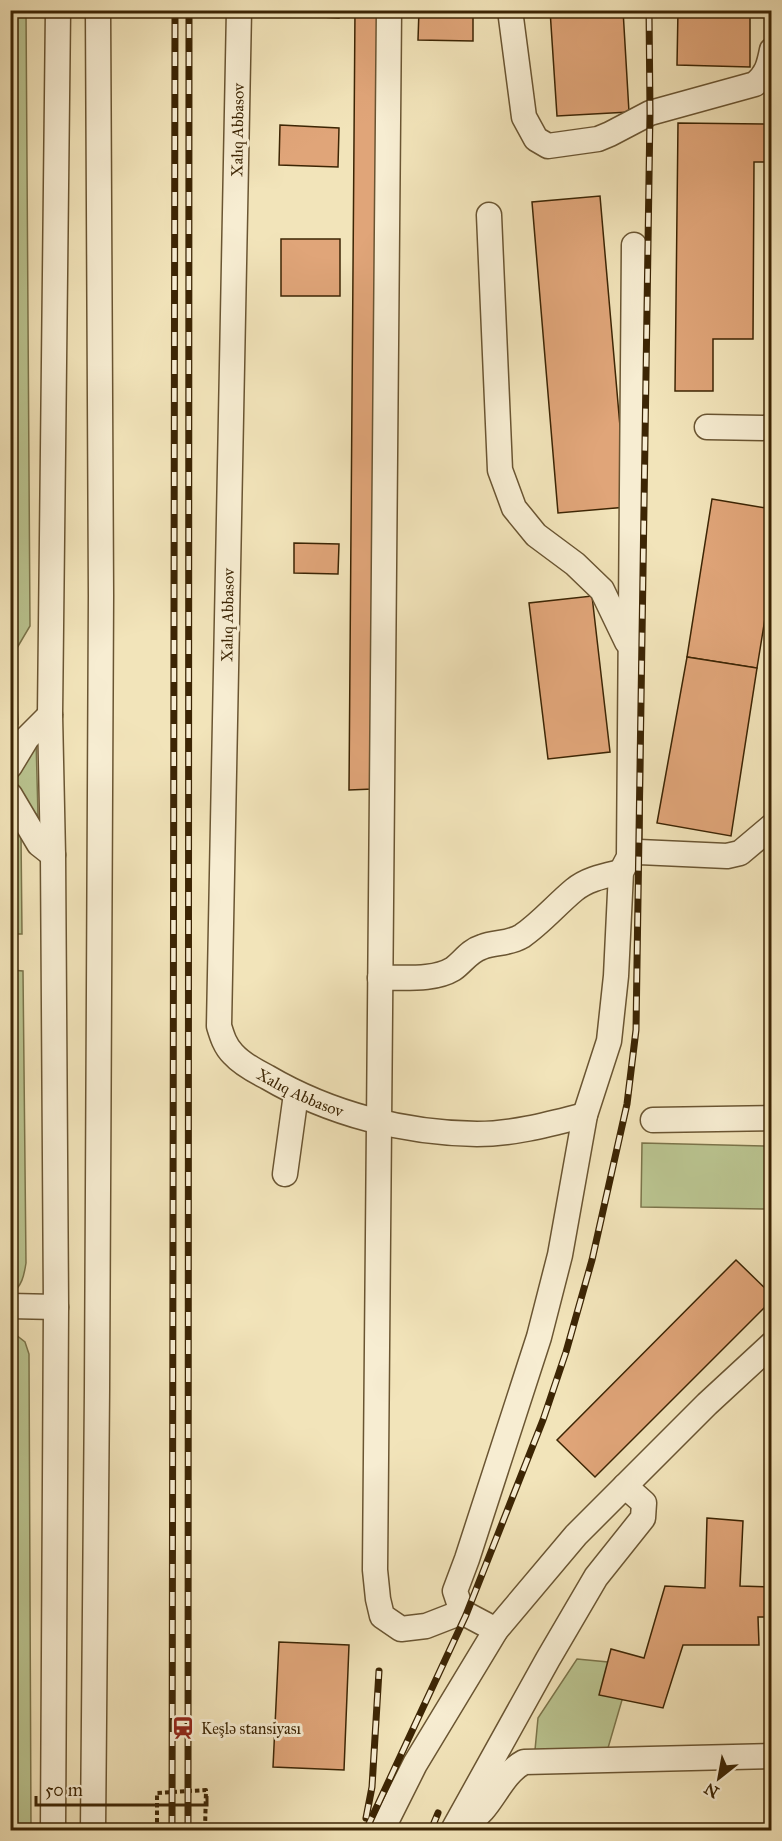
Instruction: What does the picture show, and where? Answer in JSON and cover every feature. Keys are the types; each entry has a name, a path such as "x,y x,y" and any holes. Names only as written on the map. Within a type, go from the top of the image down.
{"street":[{"path":"53,1830 56,1307 50,715 58,10"},
{"path":"93,1830 101,619 98,10"},
{"name":"Xalıq Abbasov","path":"239,10 219,1026 223,1041 233,1055 247,1066 296,1094 379,1122 430,1131 479,1134 514,1131 585,1115"},
{"path":"389,10 375,1570 382,1616 401,1629 426,1626 462,1612"},
{"path":"510,10 524,117 536,140 548,146 598,139 650,113 755,84 765,76 771,50"},
{"path":"489,215 500,470 514,508 536,535 575,564 602,590 631,650"},
{"path":"496,1630 462,1612 455,1591 468,1559 539,1337 560,1255 585,1115 609,1041 616,976 625,864 631,650 634,245"},
{"path":"707,427 771,428"},
{"path":"10,766 27,738 50,715"},
{"path":"10,795 39,844 53,855"},
{"path":"380,978 440,975 454,968 470,952 482,946 520,937 540,922 575,889 625,864 639,852 727,856 740,853 771,826"},
{"path":"285,1174 296,1094"},
{"path":"653,1120 771,1118"},
{"path":"10,1306 56,1307"},
{"path":"382,1830 415,1764 496,1630 576,1535 706,1404 771,1344"},
{"path":"455,1826 548,1659 597,1577 642,1518 644,1503 625,1486"},
{"path":"455,1826 475,1819 508,1772 524,1762 771,1756"}],"path":[{"path":"157,1830 157,1794 206,1790 205,1830"}],"green space":[{"path":"26,10 30,626 14,653 18,724 11,732 10,11"},
{"path":"36,739 38,816 21,796 17,779 23,762"},
{"path":"10,822 21,834 22,934 11,934"},
{"path":"11,970 23,971 26,1263 22,1280 11,1294"},
{"path":"642,1143 765,1146 765,1209 641,1207"},
{"path":"11,1331 25,1342 29,1354 31,1830 10,1830"},
{"path":"577,1659 608,1662 622,1700 608,1748 535,1750 538,1718"}],"building":[{"path":"304,10 340,10 339,18 304,16"},
{"path":"355,10 377,10 373,789 349,790"},
{"path":"419,10 473,10 473,41 418,40"},
{"path":"550,10 623,10 629,112 557,116"},
{"path":"678,10 750,10 750,67 677,65"},
{"path":"678,123 772,124 772,162 754,162 753,339 713,339 713,391 675,391"},
{"path":"280,125 339,128 338,167 279,165"},
{"path":"600,196 627,507 558,513 532,202"},
{"path":"281,239 340,239 340,296 281,296"},
{"path":"712,499 772,509 772,575 757,668 687,657"},
{"path":"294,543 339,544 338,574 294,573"},
{"path":"592,596 610,752 548,759 529,603"},
{"path":"687,657 757,668 731,836 657,823"},
{"path":"736,1260 772,1295 772,1300 595,1477 557,1440"},
{"path":"707,1518 743,1521 740,1586 772,1587 772,1617 758,1617 759,1645 683,1645 663,1708 599,1695 611,1649 644,1658 665,1586 705,1588"},
{"path":"279,1642 349,1645 344,1770 273,1767"}],"railway":[{"path":"172,1830 175,10"},
{"path":"188,1830 189,10"},
{"path":"366,1830 466,1615 543,1420 566,1352 592,1260 627,1104 636,1030 650,113 649,10"},
{"path":"366,1818 372,1787 379,1671"},
{"path":"431,1830 438,1813"}],"place":[{"name":"Keşlə stansiyası","path":"183,1728"}]}
